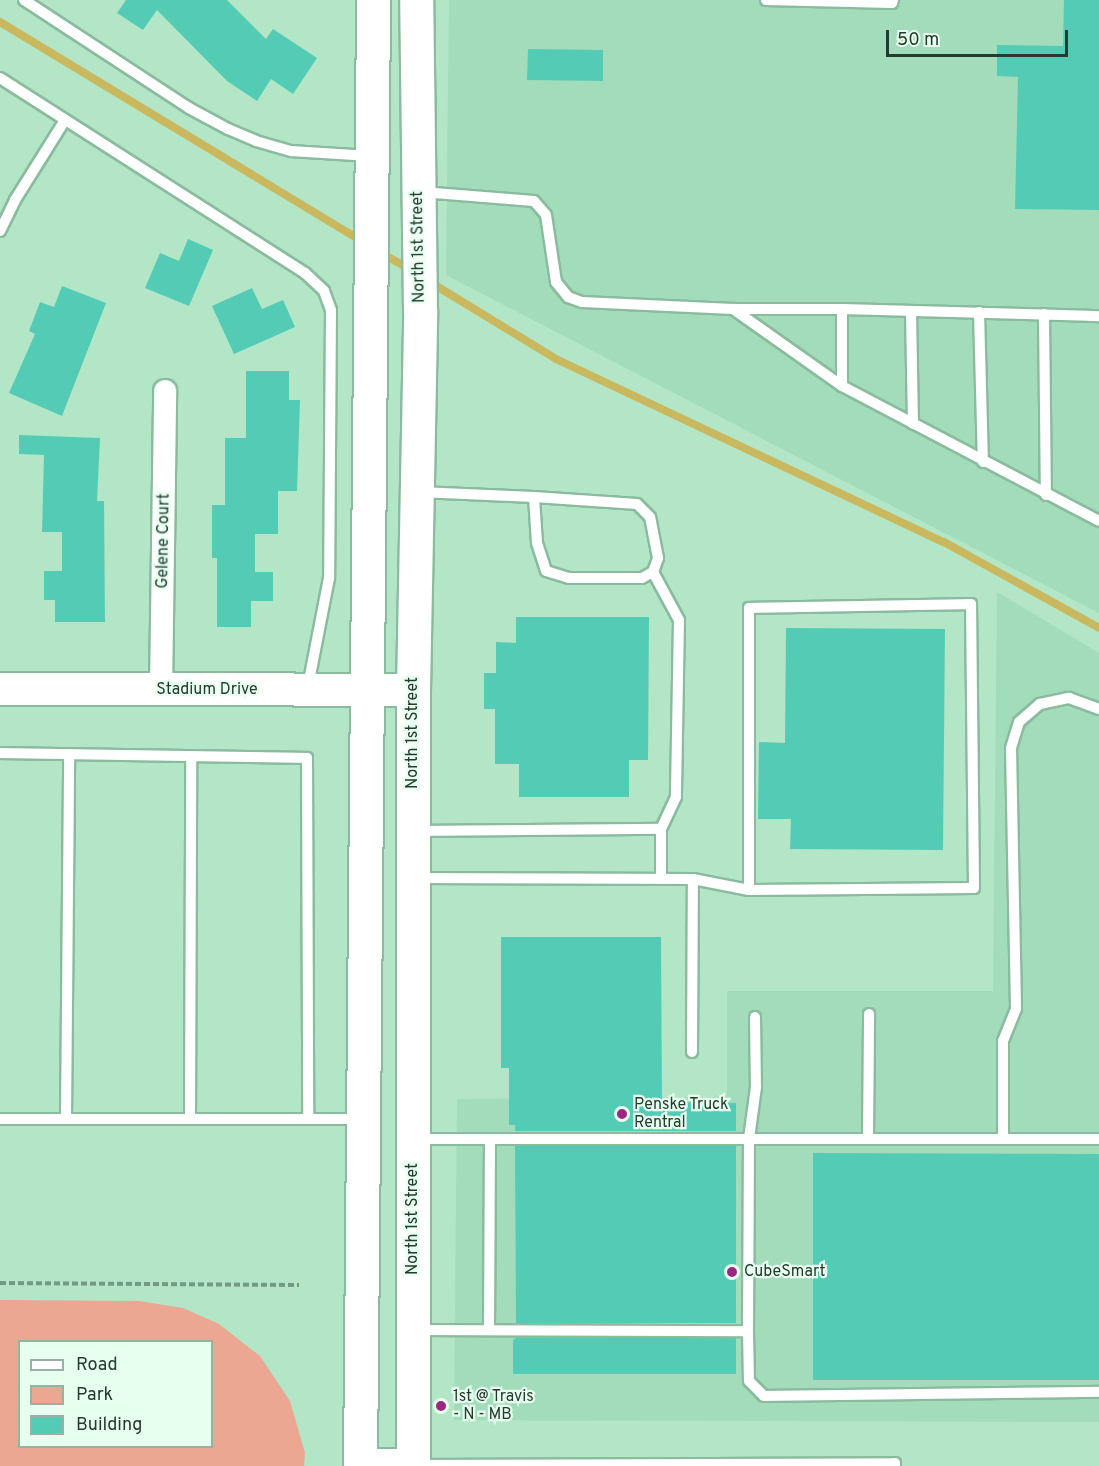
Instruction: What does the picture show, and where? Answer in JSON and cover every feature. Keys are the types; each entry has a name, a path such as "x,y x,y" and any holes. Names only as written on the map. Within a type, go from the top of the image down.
{"main road":[{"path":"373,0 369,691 360,1465 413,1466"},
{"name":"North 1st Street","path":"413,1466 413,831 420,310 416,0"},
{"path":"372,290 399,472 406,485 416,492"}],"street":[{"name":"Gelene Court","path":"161,691 165,391"},
{"name":"Stadium Drive","path":"0,689 414,690"}],"lane":[{"path":"24,0 189,108 228,129 256,141 292,151 373,156"},
{"path":"766,0 892,3 892,0"},
{"path":"0,78 305,273 324,291 331,310 329,578 308,689"},
{"path":"0,231 15,200 65,120"},
{"path":"419,204 534,201 546,215 556,282 568,297 582,302 733,309 842,309 1099,316"},
{"path":"733,309 842,386 1099,521"},
{"path":"842,309 842,386"},
{"path":"911,311 913,424"},
{"path":"979,312 983,462"},
{"path":"1044,315 1046,495"},
{"path":"416,492 534,497 637,504 650,517 658,558 653,572 642,578 569,578 546,571 537,543 534,497"},
{"path":"653,572 679,621 676,797 661,829 661,878"},
{"path":"413,878 693,879 749,890 974,888 971,604 749,608 749,890"},
{"path":"1003,1139 1003,1041 1016,1008 1011,748 1019,722 1040,704 1069,698 1099,708"},
{"path":"0,753 307,758 308,1119"},
{"path":"66,1119 69,754"},
{"path":"190,1119 191,756"},
{"path":"413,831 661,829"},
{"path":"692,1052 693,879"},
{"path":"868,1139 869,1014"},
{"path":"755,1017 756,1087 749,1139 749,1381 764,1396 1099,1392"},
{"path":"0,1119 363,1119"},
{"path":"413,1139 1099,1139"},
{"path":"489,1330 490,1139"},
{"path":"413,1330 748,1331"},
{"path":"413,1466 896,1463 896,1466"}],"path":[{"path":"0,1282 299,1285"}],"shaded area":[{"path":"449,0 1099,0 1099,613 446,275"},
{"path":"997,592 1099,653 1099,1422 454,1420 457,1099 727,1097 727,991 993,991"}],"green space":[{"path":"0,1300 139,1301 183,1308 219,1324 260,1356 290,1401 305,1453 304,1466 0,1466"}],"building":[{"path":"126,0 227,0 266,39 273,29 317,58 293,94 271,79 257,101 227,81 157,10 143,30 117,13"},
{"path":"1064,0 1099,0 1099,210 1015,209 1018,77 997,76 997,45 1063,46"},
{"path":"528,49 603,50 603,81 527,80"},
{"path":"188,239 213,250 189,306 145,288 160,253 179,261"},
{"path":"62,286 106,303 62,416 9,393 35,334 29,331 40,302 54,307"},
{"path":"252,288 262,309 283,300 295,327 234,354 212,306"},
{"path":"246,371 289,371 289,400 300,400 297,491 278,491 278,534 255,534 255,572 273,572 273,601 251,601 251,627 217,627 217,558 212,558 212,505 225,505 225,438 246,438"},
{"path":"19,435 100,438 97,501 104,501 105,622 55,622 55,600 44,600 44,571 62,571 62,532 42,532 44,455 19,454"},
{"path":"516,617 649,617 648,760 629,760 629,797 519,797 519,764 495,764 495,709 484,709 484,673 496,673 496,642 516,643"},
{"path":"786,628 945,629 943,850 790,849 791,819 758,819 759,742 785,743"},
{"path":"501,937 661,937 662,1102 736,1103 736,1131 515,1131 515,1125 509,1125 509,1068 501,1068"},
{"path":"515,1146 736,1146 736,1323 516,1323"},
{"path":"813,1153 1099,1154 1099,1380 813,1380"},
{"path":"516,1338 736,1338 736,1374 513,1374 513,1340"}],"waterway":[{"path":"0,22 363,242"},
{"path":"378,251 412,271"},
{"path":"430,282 556,359 944,542 1099,628"}],"place":[{"name":"Penske Truck Rentral","path":"622,1114"},
{"name":"CubeSmart","path":"732,1272"},
{"name":"1st @ Travis - N - MB","path":"441,1406"}]}
